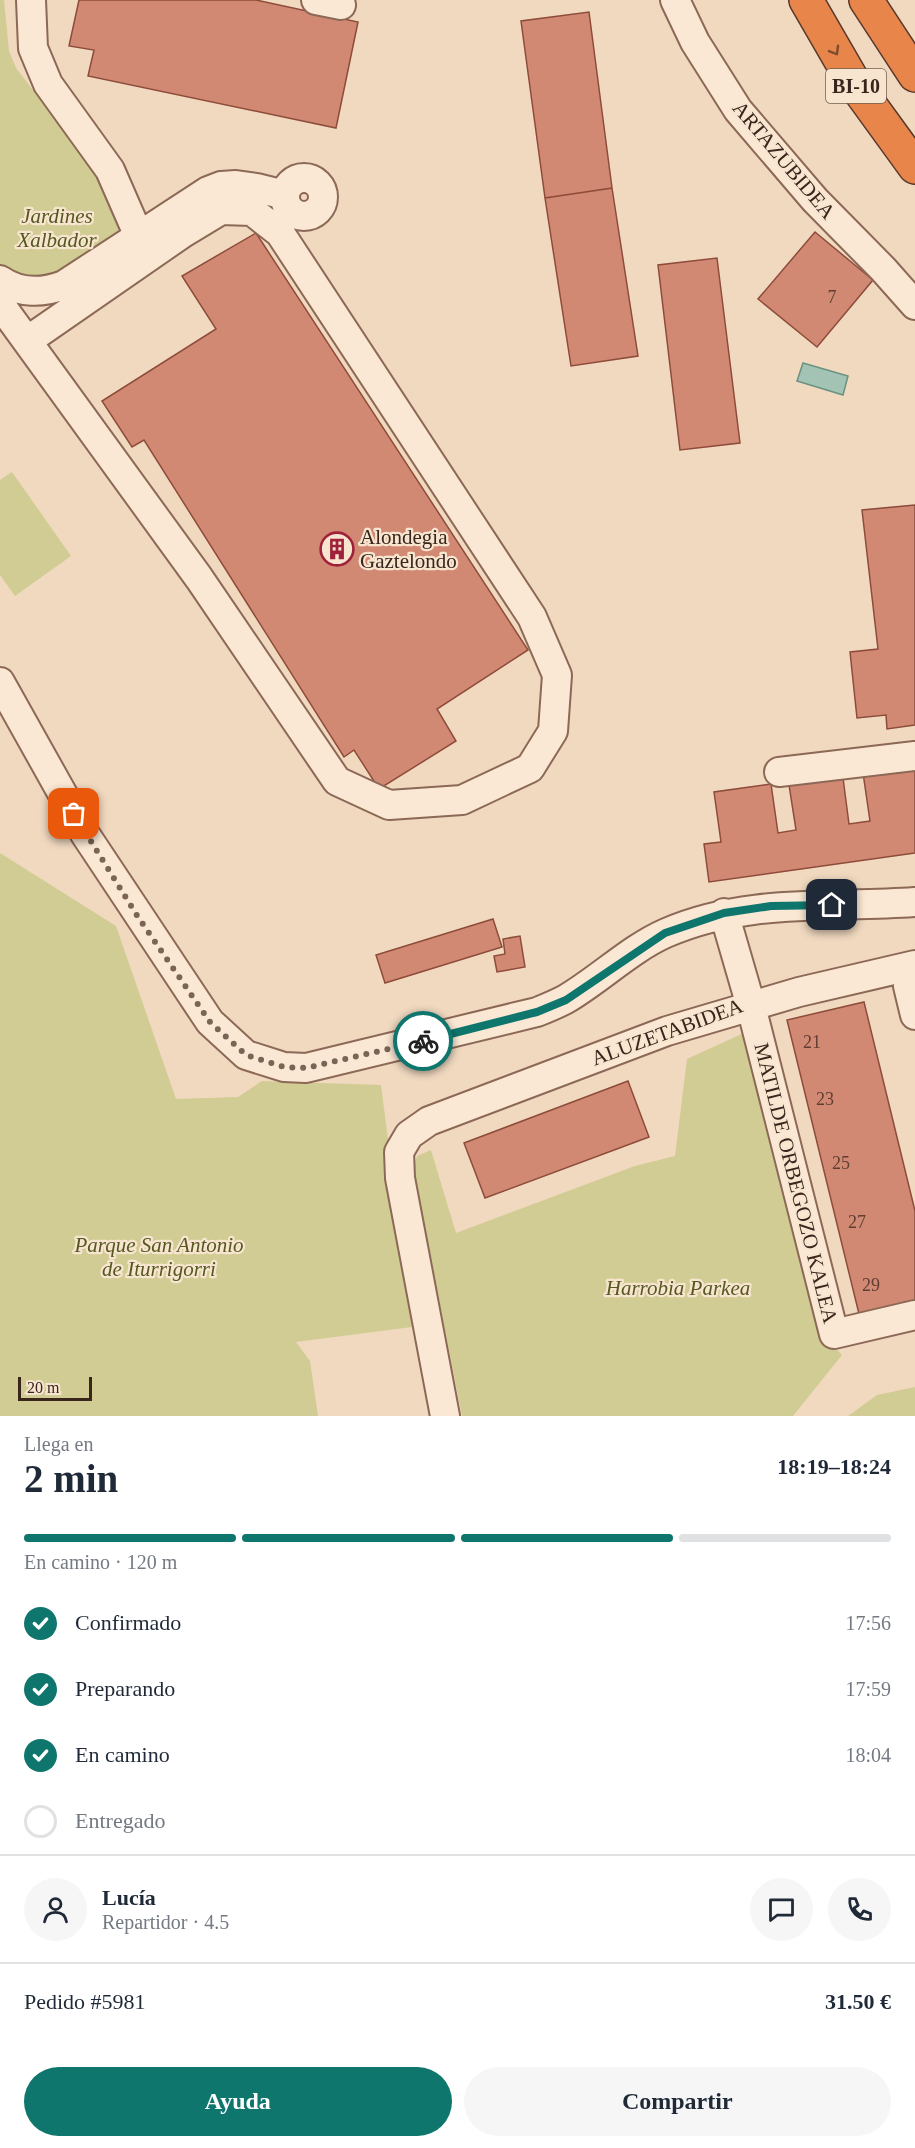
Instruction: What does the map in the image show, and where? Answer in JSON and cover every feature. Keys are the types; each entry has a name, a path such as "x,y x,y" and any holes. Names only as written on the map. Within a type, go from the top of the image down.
{"highway":[{"name":"BI-10","path":"806,0 854,83 915,166"},
{"name":"BI-10","path":"866,0 915,75"}],"street":[{"path":"31,0 33,48 48,84 110,170 134,225"},
{"name":"ARTAZUBIDEA","path":"675,0 695,42 738,110 815,200 915,305"},
{"path":"0,280 21,290 50,291 64,285 208,190 221,186 256,188 285,195"},
{"path":"4,310 200,578 337,781 389,805 462,800 530,768 553,730 558,675 532,617 280,233 252,211 221,210 183,233 27,341"},
{"path":"0,682 85,834 210,1022 246,1055 267,1063 284,1067 306,1068 537,1012 566,1000 665,933 724,913 771,906 873,905 915,902"},
{"path":"779,772 915,756"},
{"name":"ALUZETABIDEA","path":"445,1416 400,1178 399,1152 409,1135 429,1121 667,1031 753,1014 724,913"},
{"path":"753,1014 912,975 915,1015"},
{"name":"MATILDE ORBEGOZO KALEA","path":"753,1014 834,1334 915,1315"}],"green space":[{"name":"Jardines Xalbador","path":"0,0 4,0 9,51 16,68 90,164 131,251 41,304 20,306 0,273"},
{"path":"12,472 71,556 15,596 0,575 0,480"},
{"name":"Parque San Antonio de Iturrigorri","path":"0,853 116,926 176,1099 238,1097 262,1081 381,1085 412,1327 296,1342 310,1361 318,1416 0,1416"},
{"name":"Harrobia Parkea","path":"746,1032 828,1340 842,1355 793,1416 462,1416 413,1168 417,1156 431,1150 456,1233 635,1166 675,1156 687,1059"},
{"path":"915,1387 915,1416 848,1416 877,1395"}],"shaded area":[{"path":"803,363 848,376 843,395 797,381"}],"building":[{"path":"79,0 256,0 358,22 336,128 88,76 94,50 69,46"},
{"path":"589,12 612,188 545,198 521,21"},
{"path":"612,188 638,356 571,366 545,198"},
{"path":"815,232 873,280 817,347 758,299"},
{"name":"Alondegia Gaztelondo","path":"256,233 528,650 437,709 456,741 379,789 354,750 344,757 144,440 132,447 102,401 216,329 182,276"},
{"path":"717,258 740,443 680,450 658,265"},
{"path":"915,505 915,725 887,729 886,715 857,718 850,652 878,649 862,510"},
{"path":"915,766 915,853 709,882 704,844 721,842 714,792 771,784 778,833 796,830 789,785 843,778 849,824 870,821 863,773"},
{"path":"493,919 502,947 385,983 376,955"},
{"path":"520,936 525,967 497,972 494,956 505,954 503,939"},
{"path":"864,1002 915,1211 915,1309 861,1322 787,1020"},
{"path":"628,1081 649,1137 485,1198 464,1143"}],"way so far":[{"path":"74,814 138,917 210,1022 246,1055 284,1067 306,1068 423,1041"}],"place":[{"name":"Alondegia Gaztelondo","path":"337,549"}],"route":[{"path":"423,1041 537,1012 566,1000 665,933 724,913 771,906 832,905"}]}
